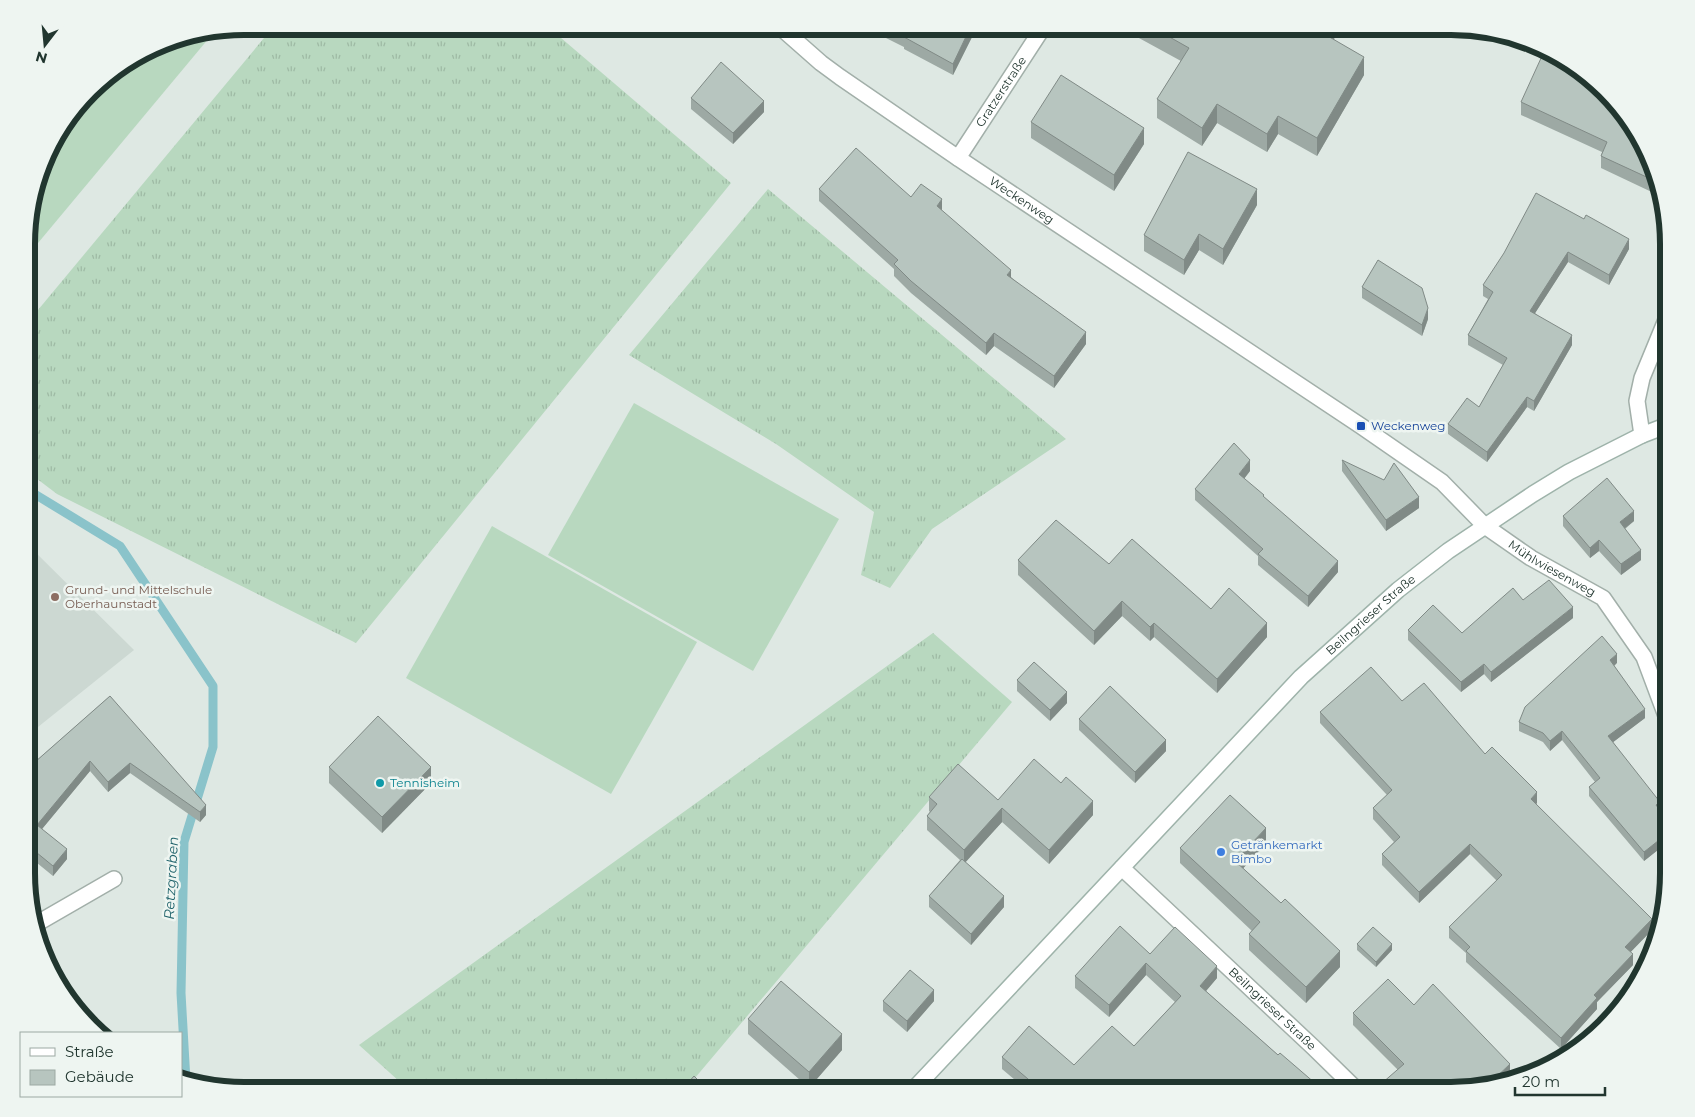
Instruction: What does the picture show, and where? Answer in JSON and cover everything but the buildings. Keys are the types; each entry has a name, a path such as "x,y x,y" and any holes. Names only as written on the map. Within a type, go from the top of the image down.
{"street":[{"name":"Weckenweg","path":"789,35 840,77 958,158 1442,482 1484,526"},
{"name":"Gratzerstraße","path":"958,158 1038,35"},
{"path":"1642,435 1637,401 1642,378 1660,334"},
{"name":"Beilngrieser Straße","path":"921,1082 1301,677 1398,590 1484,526 1569,472 1642,435 1660,428"},
{"name":"Mühlwiesenweg","path":"1484,526 1532,558 1604,598 1644,657 1660,700"},
{"name":"Beilngrieser Straße","path":"1122,868 1348,1082"},
{"path":"41,921 114,879"}],"shaded area":[{"name":"Grund- und Mittelschule Oberhaunstadt","path":"35,552 134,650 35,729"}],"green space":[{"path":"267,35 558,35 731,183 356,643 57,494 35,477 35,314"},
{"path":"209,38 35,247 39,204 46,177 63,140 87,106 117,78 140,63 177,46"},
{"path":"768,189 1066,439 932,529 890,588 861,575 874,512 776,444 629,355"},
{"path":"634,403 839,519 753,671 548,555"},
{"path":"492,526 697,642 611,794 406,678"},
{"path":"933,633 1012,702 692,1082 400,1082 359,1045"}],"waterway":[{"name":"Retzgraben","path":"35,494 120,546 213,686 213,747 184,842 181,993 186,1074"}],"place":[{"name":"Weckenweg","path":"1361,426"},
{"name":"Grund- und Mittelschule Oberhaunstadt","path":"55,597"},
{"name":"Tennisheim","path":"380,783"},
{"name":"Getränkemarkt Bimbo","path":"1221,852"}]}
